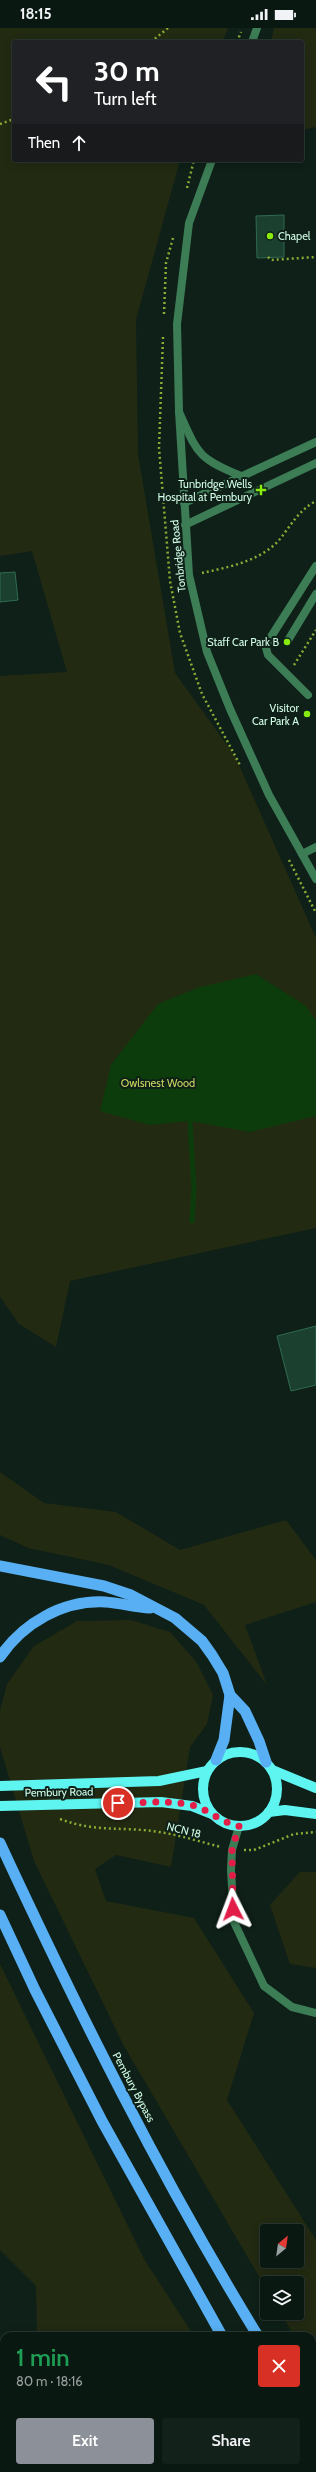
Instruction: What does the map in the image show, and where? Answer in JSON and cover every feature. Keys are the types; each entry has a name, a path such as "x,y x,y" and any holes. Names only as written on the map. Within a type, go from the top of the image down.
{"highway":[{"path":"0,1566 104,1586 131,1595 153,1608 175,1618 202,1641 223,1673 230,1695 244,1711 259,1741 269,1766"},
{"path":"0,1657 13,1639 28,1626 58,1609 75,1605 104,1602 128,1607 153,1608"},
{"path":"216,1760 224,1740 230,1695"},
{"name":"Pembury Bypass","path":"0,1843 61,1974 132,2113 232,2294 256,2332"},
{"path":"0,1914 35,1990 102,2121 220,2332"}],"main road":[{"path":"269,1766 277,1792 269,1812 261,1820 239,1826 224,1823 212,1814 206,1804 203,1793 203,1781 208,1770 216,1760 228,1754 241,1752 254,1755 269,1766 316,1788"},
{"name":"Pembury Road","path":"0,1786 159,1781 208,1770"},
{"name":"Pembury Road","path":"0,1806 161,1802 192,1806 212,1814"},
{"path":"269,1812 285,1810 316,1814"}],"street":[{"path":"253,40 257,28"},
{"name":"Tonbridge Road","path":"211,162 189,223 177,324 179,412 185,525 190,575 207,652 269,795 316,879"},
{"path":"179,412 193,444 204,458 241,476"},
{"path":"184,503 316,442"},
{"path":"185,525 316,463"},
{"path":"308,695 287,676 268,655 266,648 269,640 316,566"},
{"path":"286,642 316,594"},
{"path":"302,854 316,847"},
{"path":"239,1826 232,1850 231,1870 234,1922 264,1986 292,2007 316,2013"}],"path":[{"path":"153,40 168,28"},
{"path":"238,40 242,28"},
{"path":"0,124 12,120"},
{"path":"268,257 271,260 316,258"},
{"path":"190,575 243,562 266,552 280,539 299,514 316,501"},
{"path":"287,676 316,630"},
{"name":"NCN 18","path":"54,1817 76,1825 101,1830 159,1832 232,1850 254,1850 294,1834 316,1832"}],"green space":[{"name":"Owlsnest Wood","path":"0,28 228,28 223,40 12,40 12,162 179,162 136,320 138,454 175,673 235,756 316,938 316,1228 70,1281 56,1347 19,1324 0,1297 0,676 67,672 32,551 0,556"},
{"path":"274,28 316,28 316,127 304,130 304,40 271,40"},
{"path":"0,1472 44,1503 116,1512 180,1550 286,1520 316,1560 316,1602 245,1625 267,1685 204,1605 109,1565 28,1548 0,1535"},
{"path":"131,1620 170,1632 197,1663 213,1695 207,1724 190,1747 171,1867 116,1855 95,1869 106,1901 194,1918 254,2013 227,2100 316,2240 316,2332 292,2332 285,2320 304,2320 304,2276 260,2276 260,2278 124,2046 34,1861 0,1747 0,1711 7,1684 34,1646 77,1621"},
{"path":"300,1872 316,1872 316,1968 290,1964 270,1905"},
{"path":"0,1964 144,2259 191,2332 37,2332 36,2286 0,2250"}],"shaded area":[{"path":"256,974 306,1006 316,1021 316,1116 250,1132 190,1121 149,1125 100,1111 111,1065 158,1004 197,988"}],"building":[{"name":"Chapel","path":"284,215 284,257 257,258 256,216"},
{"path":"15,572 18,600 0,602 0,573"},
{"path":"316,1326 316,1385 291,1391 277,1336"}],"waterway":[{"path":"190,1121 194,1189 192,1221"}],"place":[{"name":"Chapel","path":"270,236"},
{"name":"Tunbridge Wells Hospital at Pembury","path":"261,490"},
{"name":"Staff Car Park B","path":"287,642"},
{"name":"Visitor Car Park A","path":"307,714"}],"route":[{"path":"118,1803 161,1802 192,1806 212,1814 224,1823 239,1826 232,1850 231,1870 233,1909"}]}
